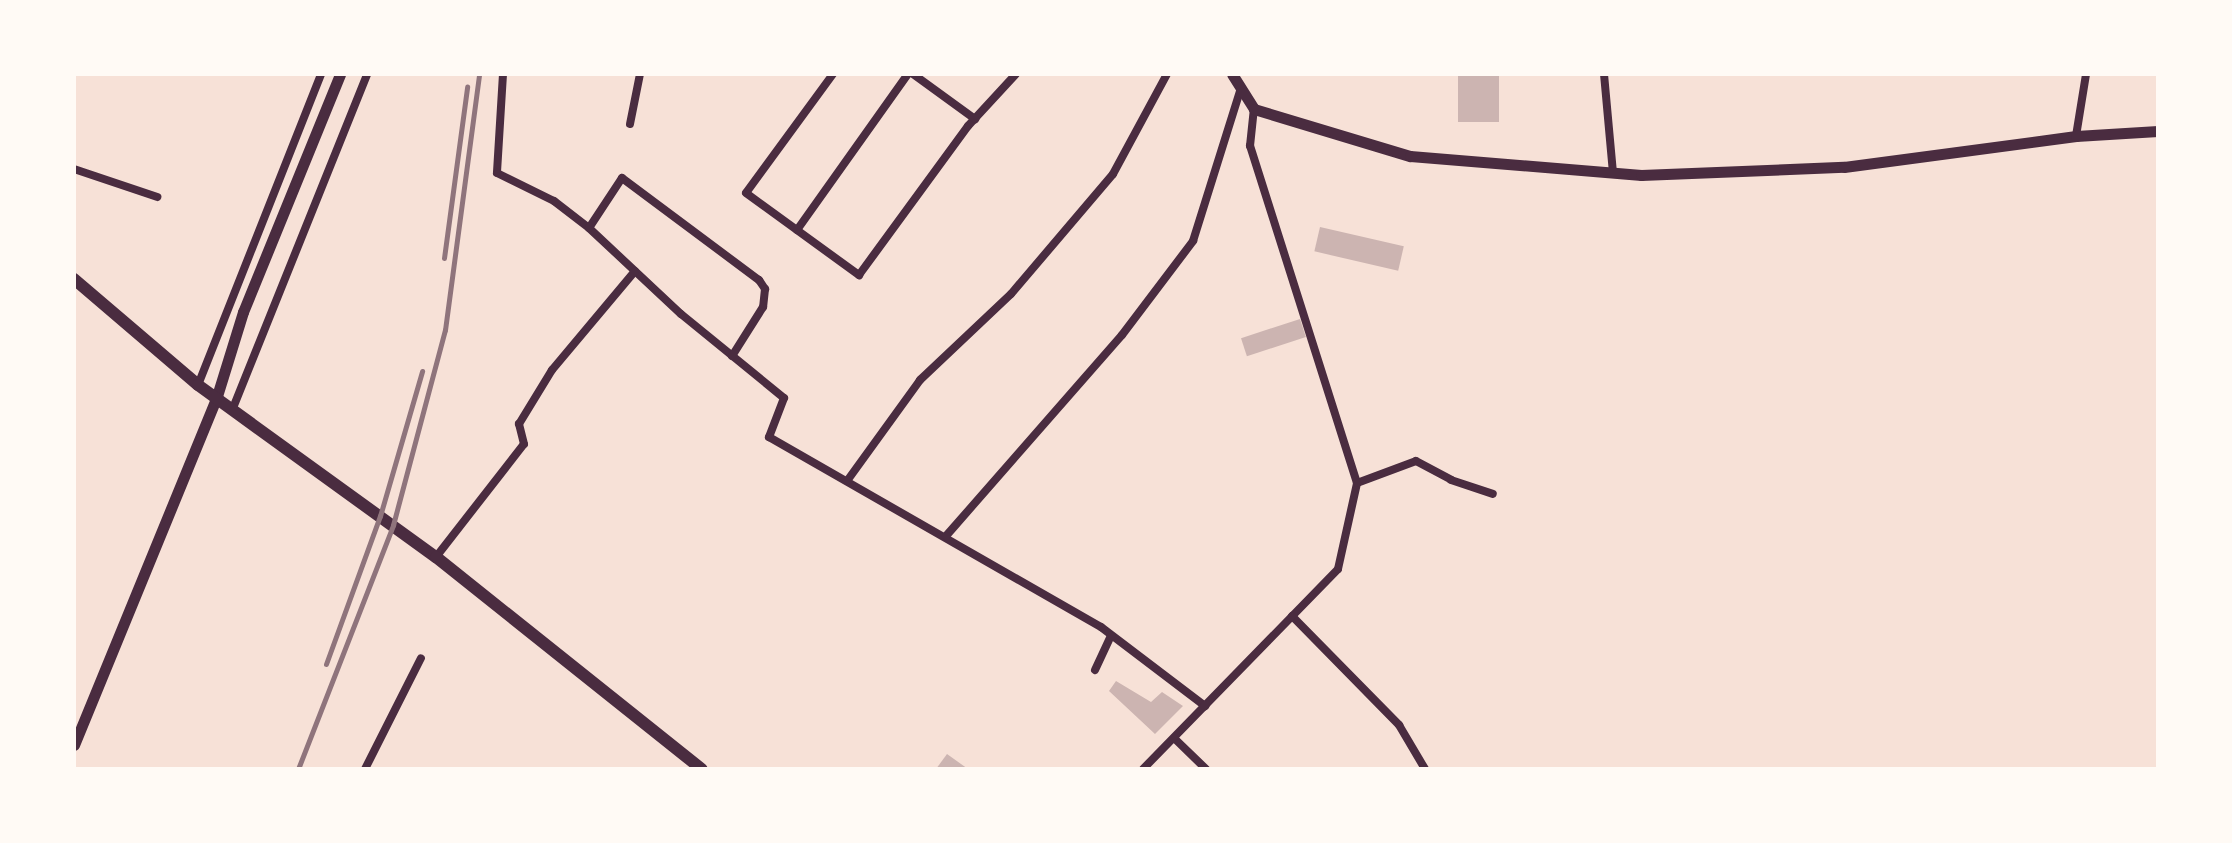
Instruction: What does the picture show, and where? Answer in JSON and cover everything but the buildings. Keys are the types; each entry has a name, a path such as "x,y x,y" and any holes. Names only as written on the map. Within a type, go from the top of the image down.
{"main road":[{"path":"74,279 198,385 436,557 702,769"}],"street":[{"path":"198,385 321,74"},
{"path":"74,745 217,396 243,312 340,74"},
{"path":"233,408 367,74"},
{"path":"503,74 497,173 554,201 589,228 732,356 784,398 769,437 946,536 1111,635 1205,706"},
{"path":"630,124 640,74"},
{"path":"833,74 746,193 859,275 975,119 1016,74"},
{"path":"797,230 911,74 975,119"},
{"path":"847,481 920,380 1011,294 1113,174 1167,74"},
{"path":"1143,769 1338,569 1357,483 1250,146 1254,109 1232,74"},
{"path":"1604,74 1613,172"},
{"path":"2076,136 2086,74"},
{"path":"946,536 1122,335 1193,241 1241,88"},
{"path":"1254,109 1410,156 1613,172 1844,167 2076,136 2158,131"},
{"path":"74,169 157,197"},
{"path":"589,228 622,178 759,280 765,289 763,307 732,356"},
{"path":"436,557 524,444 519,424 552,370 635,271"},
{"path":"1357,483 1416,461 1451,480 1493,494"},
{"path":"1292,616 1331,650 1399,725 1425,769"},
{"path":"1095,670 1111,635"},
{"path":"365,769 421,658"},
{"path":"1174,738 1206,769"}],"railway":[{"path":"298,769 393,525 445,330 479,74"},
{"path":"444,258 467,87"},
{"path":"326,664 380,516 422,371"}]}
